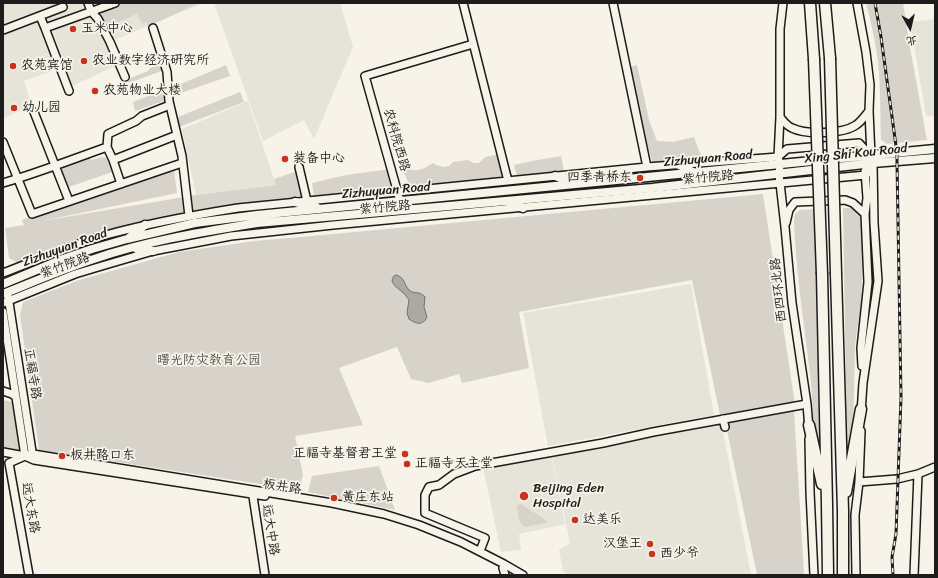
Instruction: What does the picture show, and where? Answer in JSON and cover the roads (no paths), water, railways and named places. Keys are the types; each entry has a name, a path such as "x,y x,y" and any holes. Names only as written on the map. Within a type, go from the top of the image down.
{"highway":[{"path":"810,3 814,59 822,274 828,575"},
{"path":"825,3 830,58 843,511 843,575"},
{"path":"843,511 861,409"},
{"path":"809,425 827,504"}],"main road":[{"name":"Xing Shi Kou Road","path":"779,174 870,161 935,149"},
{"name":"Xing Shi Kou Road","path":"779,161 870,161 935,158"},
{"name":"Zizhuyuan Road","path":"3,284 63,259 92,249 195,223 257,215 327,209 401,210 578,184 694,172 779,161"},
{"path":"678,164 694,172"},
{"name":"Zizhuyuan Road","path":"4,291 94,258 130,248 198,233 257,224 505,200 652,188 779,174"},
{"path":"555,176 578,184"},
{"path":"505,200 523,208"},
{"path":"295,202 327,209"},
{"path":"127,239 146,225"},
{"path":"130,248 153,251"}],"street":[{"path":"51,3 54,10"},
{"path":"88,3 91,11 98,19 110,42 125,76"},
{"path":"45,28 115,3"},
{"path":"463,3 508,181"},
{"path":"613,3 647,167"},
{"name":"西四环北路","path":"783,3 780,29 779,174 792,303 809,425 810,492 814,575"},
{"path":"856,3 866,52 870,85 870,161 878,281 862,383"},
{"path":"3,30 63,7"},
{"path":"40,16 69,91"},
{"path":"153,28 167,72 170,105 182,163 189,216"},
{"name":"农科院西路","path":"401,210 399,192 366,76 473,44"},
{"path":"121,184 107,147 108,134 136,121 142,116 170,105"},
{"path":"780,117 792,128 805,131 824,132 851,128 857,125 869,111"},
{"path":"34,112 69,201"},
{"path":"113,160 177,135"},
{"path":"3,142 32,214 182,163"},
{"path":"779,161 787,149 859,143 870,161 866,175 867,198 865,214 868,282 861,348 862,383 859,482 856,515 856,575"},
{"path":"3,183 28,176 107,147"},
{"name":"紫竹院路","path":"3,273 105,235 189,216 238,208 678,164 779,161"},
{"path":"299,167 307,201"},
{"name":"紫竹院路","path":"6,302 75,274 153,251 231,236 333,225 401,210 523,208 866,175"},
{"path":"867,198 874,223"},
{"path":"785,227 789,210 795,202 845,200 853,203 865,214"},
{"name":"正福寺路","path":"4,291 33,457"},
{"path":"3,312 6,350 16,397 25,456"},
{"path":"3,391 16,397"},
{"path":"480,551 485,538 425,513 425,495 429,487 438,485 454,474 475,466 807,404"},
{"path":"723,420 724,427"},
{"name":"板井路","path":"3,452 252,492 337,507 383,518 418,529 460,545 504,571 514,575"},
{"name":"远大东路","path":"25,456 9,463 29,575"},
{"path":"859,482 897,479 918,474 935,467"},
{"path":"914,575 918,474"},
{"path":"252,492 338,504 384,514 419,525 461,542 523,575"},
{"name":"远大中路","path":"252,492 265,575"}],"railway":[{"path":"875,3 897,153 901,397 896,534 892,557 893,575"}],"place":[{"name":"玉米中心","path":"73,29"},
{"name":"农业数字经济研究所","path":"84,61"},
{"name":"农苑宾馆","path":"13,66"},
{"name":"农苑物业大楼","path":"95,91"},
{"name":"幼儿园","path":"14,108"},
{"name":"装备中心","path":"285,159"},
{"name":"四季青桥东","path":"640,178"},
{"name":"正福寺基督君王堂","path":"405,454"},
{"name":"板井路口东","path":"62,456"},
{"name":"正福寺天主堂","path":"407,464"},
{"name":"Beijing Eden Hospital","path":"524,496"},
{"name":"黄庄东站","path":"334,498"},
{"name":"达美乐","path":"575,520"},
{"name":"汉堡王","path":"650,544"},
{"name":"西少爷","path":"652,554"}],"park label":[{"name":"曙光防灾教育公园","path":"209,361"}]}
